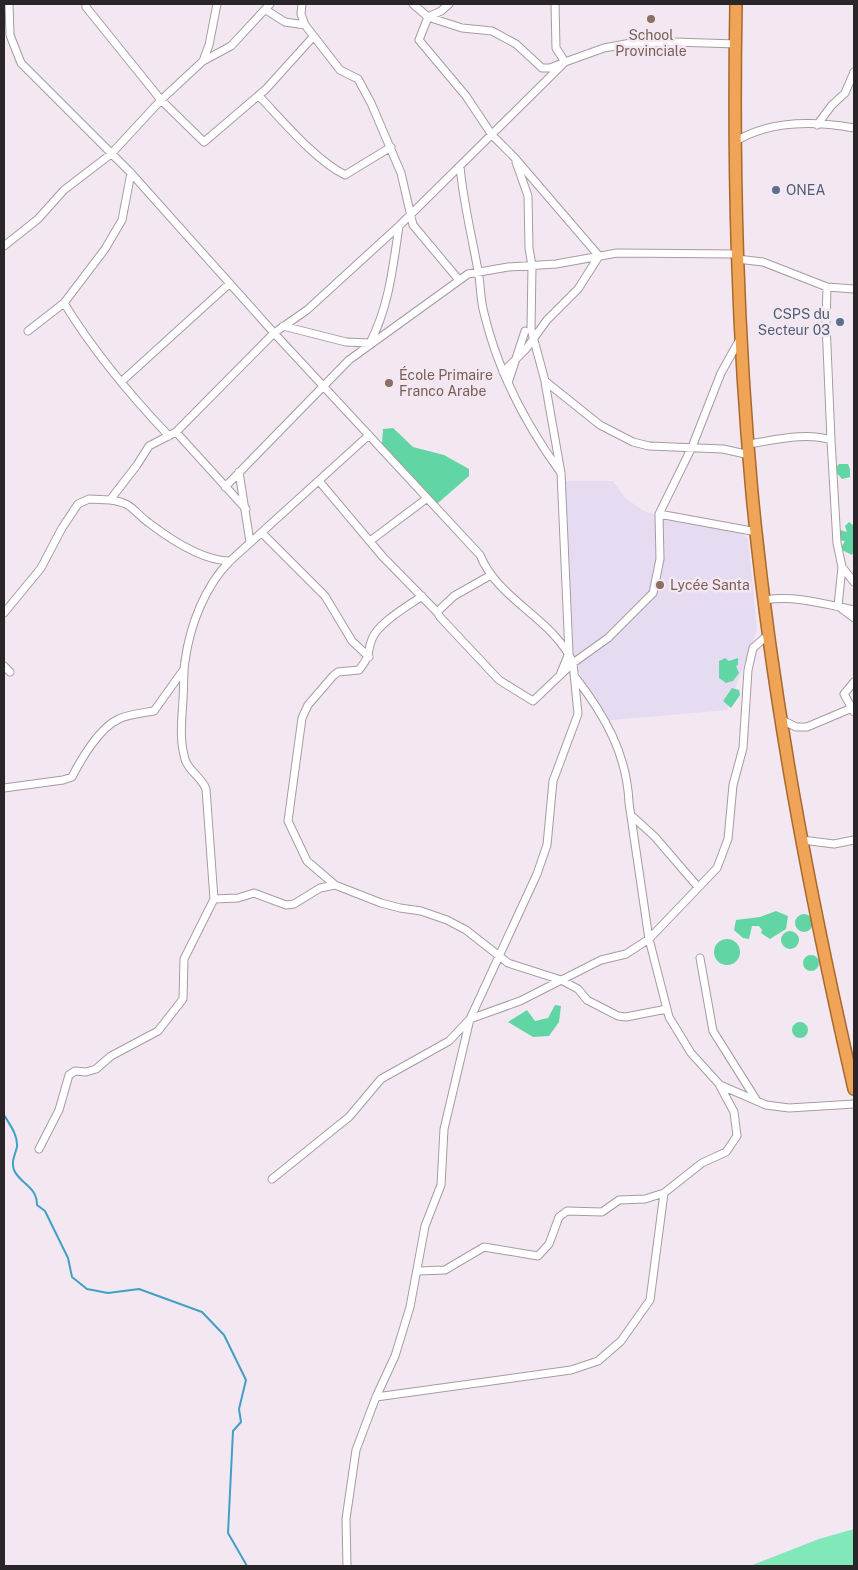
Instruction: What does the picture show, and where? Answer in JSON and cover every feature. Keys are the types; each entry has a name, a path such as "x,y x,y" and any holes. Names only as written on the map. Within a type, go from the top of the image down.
{"highway":[{"path":"736,4 737,257 757,532 769,634 802,840 830,983 854,1089"}],"street":[{"path":"9,4 10,35 21,63 131,173 229,284 426,499 480,555 491,575 556,638 569,653 573,663 576,678 578,714 553,781 547,845 537,874 470,1020 444,1129 441,1185 425,1226 418,1271 396,1356 376,1397 356,1450 346,1519 347,1566"},
{"path":"86,4 86,7 161,100 204,142 259,96 313,37"},
{"path":"203,61 209,45 217,4"},
{"path":"302,4 301,14 305,25 313,37 340,70 358,79 391,147 401,173 409,215 413,225 459,280"},
{"path":"413,4 428,16 462,28 492,31 516,44 542,68 550,68 604,48 631,44 674,42 736,44"},
{"path":"449,4 441,11 428,16 419,40 466,96 492,135 514,157 599,256"},
{"path":"554,4 556,48 564,62"},
{"path":"4,246 38,219 64,190 111,154 161,100 203,61 231,46 268,7 285,22 305,25"},
{"path":"110,500 149,446 176,432 274,333 307,310 399,226 564,62"},
{"path":"817,125 832,105 845,93 854,72"},
{"path":"259,96 302,140 337,171 345,175 391,147"},
{"path":"736,141 752,132 770,126 817,125 852,127"},
{"path":"514,157 528,196 529,248 532,266 531,329 545,382 561,473 569,653 559,677"},
{"path":"460,166 462,195 478,271 484,312 503,372 535,437 561,473"},
{"path":"28,331 64,303 106,249 122,220 131,173"},
{"path":"370,344 381,321 390,289 399,226"},
{"path":"225,487 303,406 325,387 349,360 459,280 478,271 556,264 617,253 737,257 763,262 828,287 854,289"},
{"path":"503,372 533,340 547,320 578,289 599,256"},
{"path":"121,382 229,284"},
{"path":"828,287 826,323 831,440 837,543 842,567 838,606"},
{"path":"64,303 96,351 170,436"},
{"path":"283,326 346,342 370,344"},
{"path":"508,383 525,332"},
{"path":"319,481 370,541 499,680 533,701 573,663 608,638 653,593 660,559 659,514 692,447 721,372 742,336"},
{"path":"545,382 600,425 633,442 650,446 750,449 792,437 819,436 831,440"},
{"path":"176,432 246,509"},
{"path":"39,1149 59,1110 69,1075 75,1071 86,1072 96,1069 111,1056 158,1031 173,1014 183,999 184,959 214,899 206,789 202,778 187,766 180,741 184,668 197,617 219,572 369,435"},
{"path":"239,472 250,542"},
{"path":"4,613 41,568 62,528 78,504 89,499 121,501 138,511 148,522 202,555 219,561 230,561"},
{"path":"370,541 426,499"},
{"path":"659,514 757,532"},
{"path":"262,533 325,596 352,641 369,657"},
{"path":"842,567 854,582"},
{"path":"437,612 454,596 491,575"},
{"path":"422,596 384,623 372,638 369,657 358,670 338,672 333,676 308,705 302,718 288,821 307,861 335,885 381,903 421,911 447,920 466,930 508,962 561,980 578,989 587,1000 618,1016 626,1017 667,1009"},
{"path":"765,600 781,597 798,598 854,610"},
{"path":"838,606 854,618"},
{"path":"272,1179 350,1117 381,1079 449,1041 470,1020 520,1001 601,960 626,954 649,939 717,868 728,839 733,785 743,748 748,670 754,648 769,634"},
{"path":"4,666 10,672"},
{"path":"4,788 63,780 72,776 82,755 111,725 119,719 154,711 184,668"},
{"path":"418,1271 445,1270 484,1247 538,1256 549,1244 559,1217 567,1211 602,1212 619,1200 646,1199 664,1193 702,1163 726,1152 737,1136 734,1112 720,1085 691,1053 669,1017 649,939 628,783 614,739 604,717 576,678"},
{"path":"782,720 796,727 807,727 853,710 844,694 854,682"},
{"path":"631,815 655,837 698,887"},
{"path":"802,840 834,844 854,840"},
{"path":"214,899 238,898 254,894 286,905 294,904 320,888 335,885"},
{"path":"700,958 713,1030 758,1101"},
{"path":"720,1085 758,1101 789,1108 854,1104"},
{"path":"376,1397 571,1370 598,1361 621,1341 650,1300 664,1193"}],"shaded area":[{"name":"Lycée Santa","path":"564,481 613,481 625,498 644,511 740,532 748,539 757,630 727,710 602,721 571,654"}],"green space":[{"path":"393,428 413,447 444,455 469,469 469,476 438,503 430,499 391,457 382,443 383,429"},
{"path":"839,464 848,464 850,477 842,479 834,470"},
{"path":"849,522 854,526 854,551 852,555 840,549 845,541 839,540 840,530 847,532 845,526"},
{"path":"725,658 729,661 738,658 738,665 736,666 739,673 733,681 726,683 719,678 719,661"},
{"path":"732,688 739,690 740,695 731,708 723,701"},
{"path":"776,911 788,916 786,929 770,939 761,933 762,930 759,926 752,926 749,939 743,938 734,930 736,920 760,917"},
{"path":"804,914 810,917 813,923 810,929 804,932 798,929 795,923 798,917"},
{"path":"790,931 796,934 799,940 796,946 790,949 784,946 781,940 784,934"},
{"path":"727,939 736,943 740,952 736,961 727,965 718,961 714,952 718,943"},
{"path":"808,955 814,955 819,960 817,969 808,971 803,966 803,960"},
{"path":"555,1005 561,1006 559,1022 549,1036 533,1037 508,1022 527,1010 535,1021 548,1018"},
{"path":"797,1022 803,1022 808,1027 806,1036 797,1038 792,1033 792,1027"},
{"path":"854,1529 854,1566 750,1566 819,1539"}],"waterway":[{"path":"4,1115 16,1138 17,1147 13,1161 14,1170 34,1193 37,1205 45,1211 68,1258 72,1277 87,1289 108,1293 139,1289 202,1312 224,1335 246,1380 239,1409 241,1422 233,1431 228,1533 247,1566"}],"place":[{"name":"School Provinciale","path":"651,19"},
{"name":"ONEA","path":"776,190"},
{"name":"CSPS du Secteur 03","path":"840,322"},
{"name":"École Primaire Franco Arabe","path":"389,383"},
{"name":"Lycée Santa","path":"660,585"}]}
